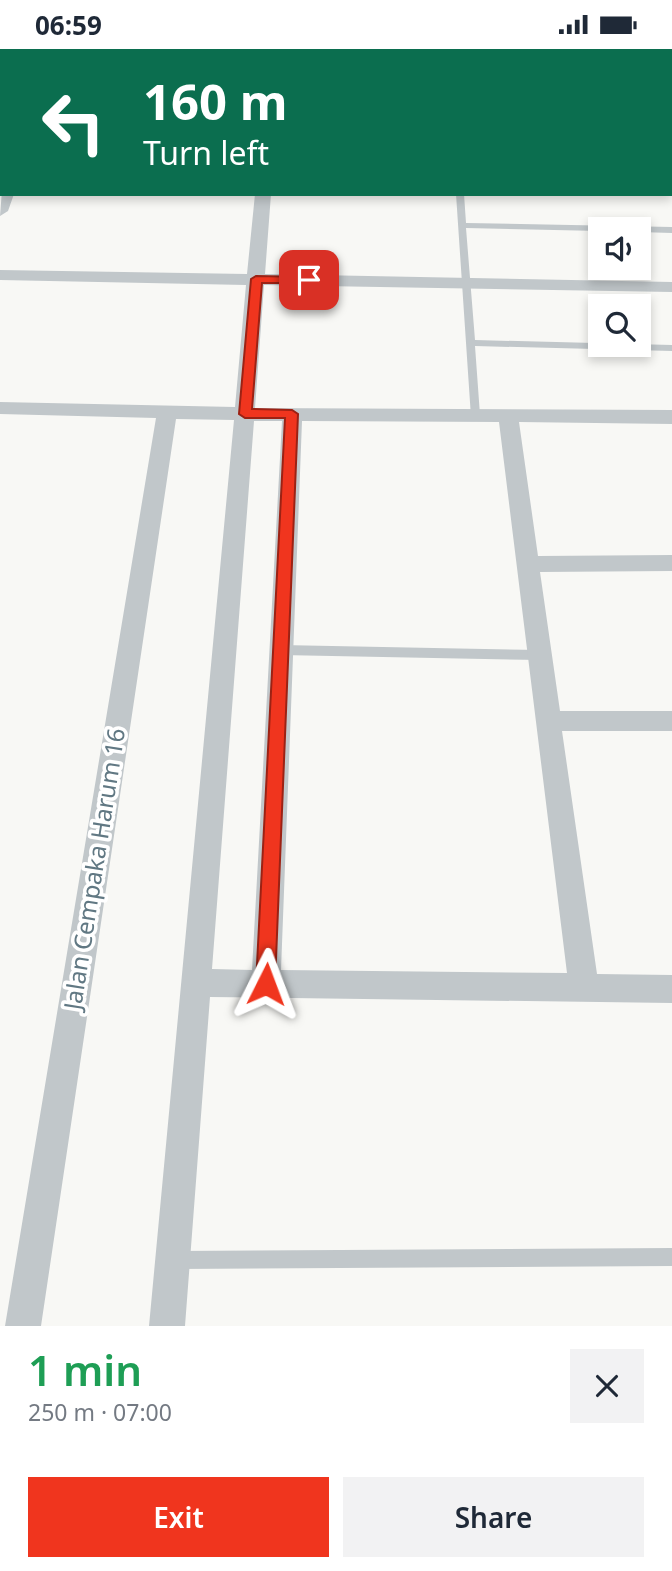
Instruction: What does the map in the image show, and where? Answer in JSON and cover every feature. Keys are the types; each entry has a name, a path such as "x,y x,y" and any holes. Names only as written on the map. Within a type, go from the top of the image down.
{"street":[{"path":"167,1326 264,196"},
{"path":"0,275 672,287"},
{"path":"0,408 245,414 672,417"},
{"name":"Jalan Cempaka Harum 16","path":"23,1326 167,412"},
{"path":"266,984 292,414"},
{"path":"508,416 584,988"},
{"path":"527,564 672,563"},
{"path":"549,721 672,721"},
{"path":"195,983 672,989"}],"lane":[{"path":"460,196 475,415"},
{"path":"462,225 672,230"},
{"path":"470,343 672,348"},
{"path":"281,650 540,655"},
{"path":"172,1260 672,1257"}],"route":[{"path":"266,984 292,414 245,414 256,279 309,280"}]}
